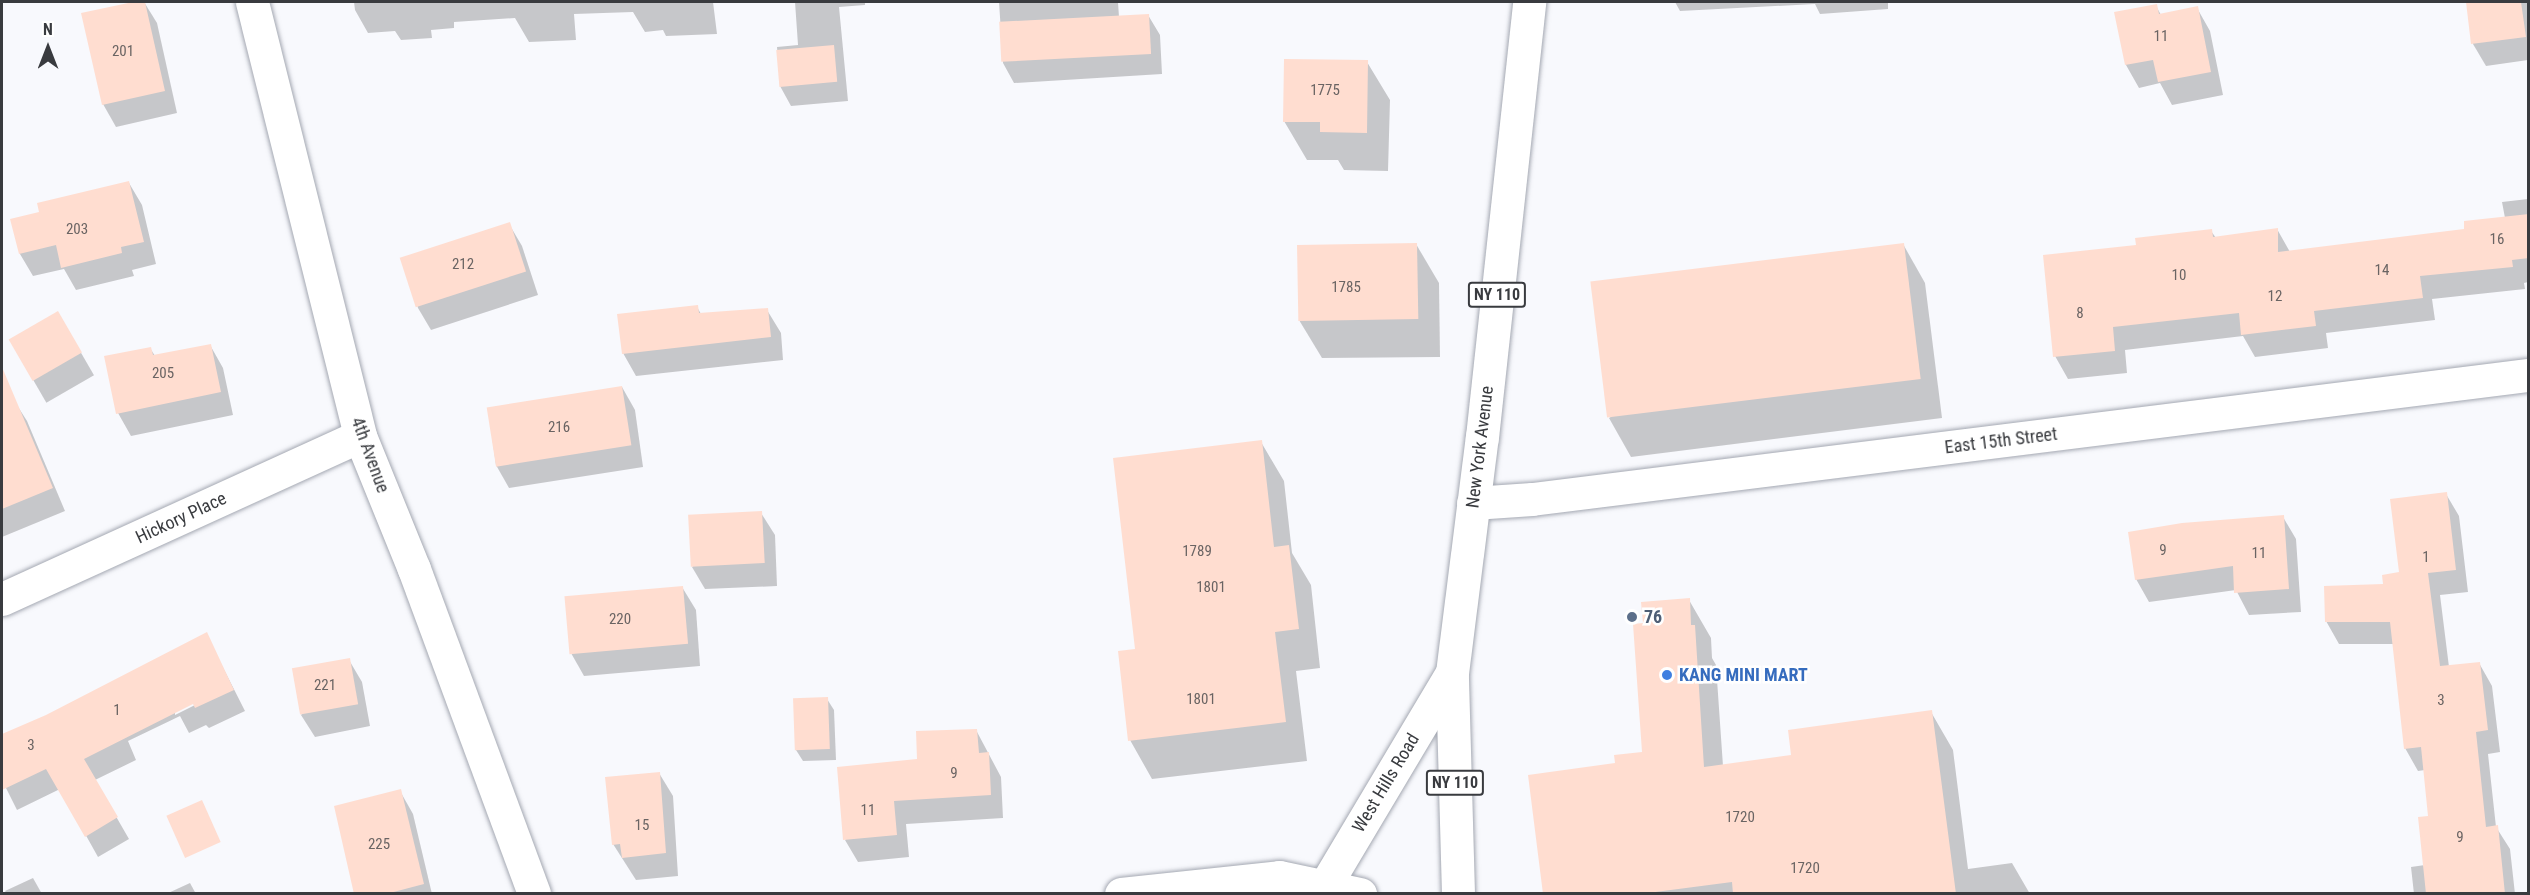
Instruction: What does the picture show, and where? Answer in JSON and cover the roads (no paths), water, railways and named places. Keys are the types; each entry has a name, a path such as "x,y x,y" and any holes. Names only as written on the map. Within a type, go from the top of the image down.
{"street":[{"name":"4th Avenue","path":"252,2 360,436 414,569 534,894"},
{"name":"New York Avenue","path":"1458,894 1452,673 1529,2"},
{"name":"East 15th Street","path":"1473,503 1532,499 2529,375"},
{"name":"Hickory Place","path":"2,599 360,436"},
{"name":"West Hills Road","path":"1323,889 1452,673"},
{"path":"1121,894 1279,877 1323,889 1360,894"}],"place":[{"name":"76","path":"1632,617"},
{"name":"KANG MINI MART","path":"1667,675"}]}
